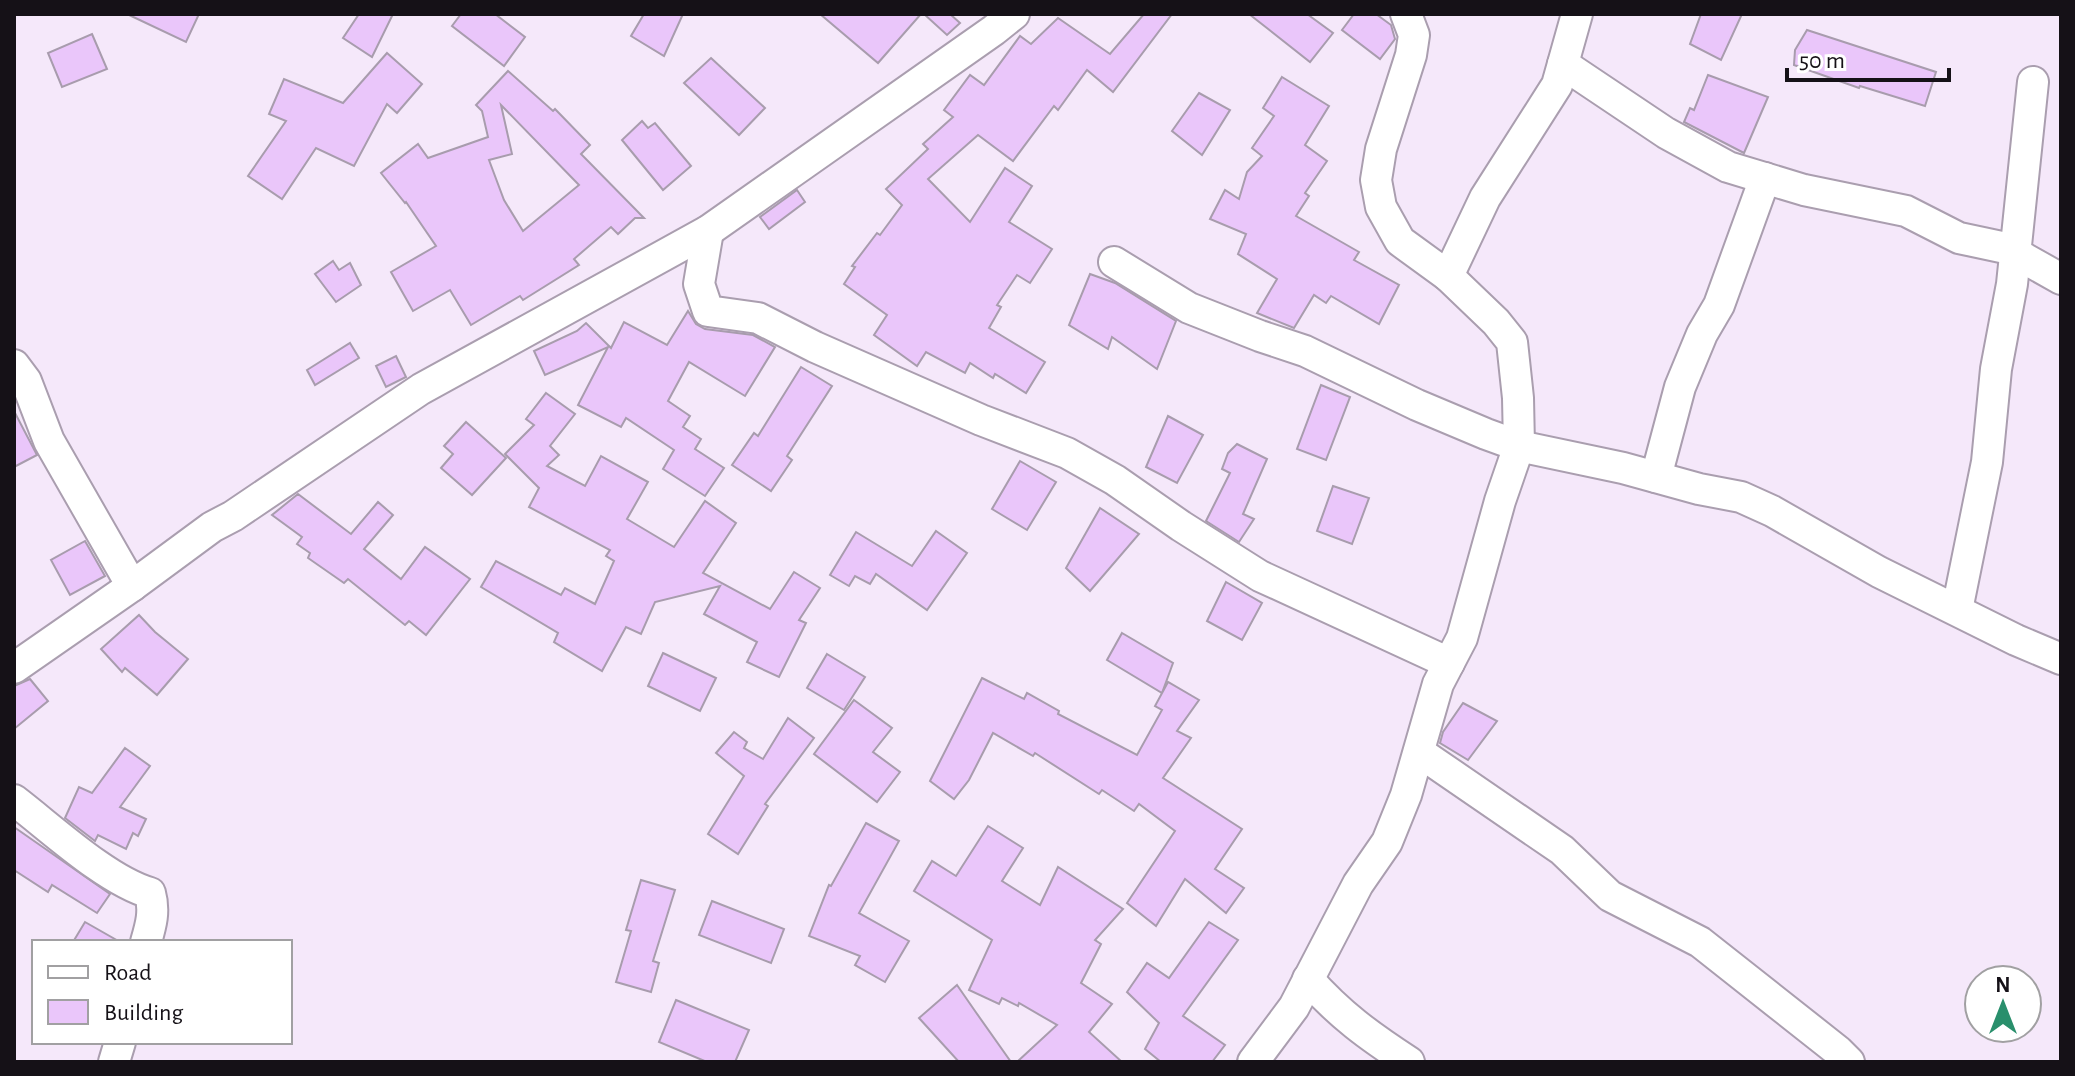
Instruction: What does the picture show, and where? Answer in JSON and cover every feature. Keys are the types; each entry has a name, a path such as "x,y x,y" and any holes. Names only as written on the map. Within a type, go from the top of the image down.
{"street":[{"path":"1253,1062 1294,1007 1358,884 1387,842 1406,795 1438,684 1462,638 1500,501 1519,446 1512,342 1496,322 1448,276 1400,241 1381,207 1376,180 1381,149 1411,55 1414,35 1406,14"},
{"path":"1448,276 1485,198 1551,96 1577,14"},
{"path":"14,668 212,527 421,389 708,231 994,19"},
{"path":"1563,64 1666,133 1728,167 1804,190 1906,211 1959,238 2006,248 2061,279"},
{"path":"1957,610 1987,462 1996,369 2016,254 2033,82"},
{"path":"1656,477 1680,387 1702,334 1719,305 1765,178"},
{"path":"708,231 699,284 708,311 758,318 815,347 981,420 1067,453 1115,480 1260,576 1449,663"},
{"path":"1114,262 1189,308 1305,351 1417,405 1519,446 1741,497 2016,640 2061,659"},
{"path":"14,365 26,381 49,441 132,586"},
{"path":"1419,752 1562,850 1610,896 1700,942 1849,1062"},
{"path":"14,800 134,888 150,893 153,920 147,940"},
{"path":"1308,979 1334,1009 1409,1062"}],"building":[{"path":"127,14 199,14 186,42"},
{"path":"359,14 393,14 372,57 343,38"},
{"path":"461,14 495,14 525,37 504,66 452,26"},
{"path":"644,14 683,14 664,56 631,36"},
{"path":"820,14 921,14 878,63"},
{"path":"924,14 950,14 960,23 947,35"},
{"path":"1144,14 1172,14 1113,92 1087,70 1058,110 1054,106 1013,161 978,135 928,179 970,222 1005,168 1032,186 1009,222 1052,249 1030,283 1017,275 997,305 1001,307 989,328 1045,362 1026,393 970,363 965,373 926,352 917,366 874,335 887,315 844,284 855,267 852,266 902,205 886,189 928,149 923,144 953,117 944,110 970,75 984,85 1020,36 1031,44 1058,18 1110,54"},
{"path":"1249,14 1307,14 1333,33 1310,62"},
{"path":"1354,14 1376,14 1391,25 1395,39 1380,59 1342,30"},
{"path":"1701,14 1742,14 1721,60 1690,44"},
{"path":"1807,30 1936,72 1925,106 1859,88 1794,65 1795,50"},
{"path":"92,34 107,69 62,87 48,53"},
{"path":"387,53 422,84 397,113 387,104 354,166 316,148 282,199 248,176 286,121 269,114 284,79 343,103"},
{"path":"711,58 765,108 739,135 684,83"},
{"path":"508,71 553,111 555,109 590,145 581,154 644,218 635,218 618,234 611,227 574,259 579,265 523,300 520,296 471,325 450,290 413,311 391,272 436,246 406,202 381,173 418,144 428,158 488,137 482,111 476,105","holes":["501,105 579,185 523,231 504,200 489,160 512,154"]},
{"path":"1708,75 1768,97 1744,153 1684,122 1690,108 1694,110"},
{"path":"1282,77 1329,106 1305,145 1327,161 1305,193 1309,196 1296,216 1359,252 1354,260 1399,285 1379,324 1331,296 1326,303 1314,295 1294,328 1257,313 1277,279 1238,254 1246,234 1210,219 1225,190 1239,199 1247,172 1262,156 1252,148 1274,116 1263,108"},
{"path":"1199,93 1230,110 1202,155 1172,131"},
{"path":"642,121 648,128 655,123 691,166 663,190 622,140"},
{"path":"797,190 805,202 769,229 760,217"},
{"path":"333,261 339,270 350,263 361,285 336,302 315,274"},
{"path":"1090,274 1115,283 1176,321 1157,369 1112,337 1108,349 1069,325"},
{"path":"688,311 696,324 705,329 753,335 775,347 745,396 689,362 668,401 690,416 683,427 701,439 695,449 724,468 705,496 663,469 674,450 626,418 621,427 578,405 608,347 545,375 534,351 577,331 586,323 611,348 624,322 667,345"},
{"path":"350,343 359,358 315,385 307,370"},
{"path":"396,356 406,377 386,387 376,366"},
{"path":"801,367 832,386 787,456 792,460 771,491 732,465 754,433 758,436"},
{"path":"1321,385 1350,397 1326,460 1297,449"},
{"path":"546,393 575,414 550,446 559,455 547,466 585,486 601,456 648,482 627,519 674,547 705,501 736,523 703,573 770,609 794,572 820,588 799,620 806,623 779,677 747,662 757,642 704,614 720,586 655,602 641,634 626,627 602,671 554,642 558,633 481,587 496,561 561,595 565,588 595,604 614,561 606,556 610,550 529,507 539,488 505,454 534,425 526,419"},
{"path":"14,411 37,455 14,467"},
{"path":"1168,416 1203,435 1177,483 1146,467"},
{"path":"466,422 506,458 472,495 441,468 453,454 444,446"},
{"path":"1237,444 1267,459 1243,514 1254,519 1239,542 1206,521 1230,473 1222,469 1228,453"},
{"path":"1020,461 1056,482 1027,530 992,509"},
{"path":"1333,486 1369,498 1352,544 1317,531"},
{"path":"298,494 351,534 378,502 393,515 364,549 401,579 425,547 470,579 426,635 409,621 405,625 348,579 344,583 308,558 310,553 297,544 302,537 272,515"},
{"path":"1100,508 1139,534 1090,591 1066,568"},
{"path":"936,531 967,553 927,610 876,574 870,584 855,576 849,586 830,575 856,532 912,566"},
{"path":"85,541 105,576 70,595 51,560"},
{"path":"1226,582 1262,603 1242,640 1207,621"},
{"path":"139,615 188,659 157,695 125,668 122,672 101,649"},
{"path":"1122,633 1173,663 1162,693 1107,660"},
{"path":"663,653 716,678 700,711 648,686"},
{"path":"827,654 865,677 844,710 807,688"},
{"path":"982,678 1024,699 1027,693 1059,711 1058,714 1137,755 1162,710 1155,706 1168,682 1199,700 1177,731 1191,738 1163,778 1242,829 1215,869 1244,888 1226,913 1185,879 1156,926 1127,903 1175,831 1139,804 1134,811 1102,790 1099,794 1035,753 1033,756 993,733 969,780 954,799 930,781"},
{"path":"30,679 48,701 14,729 14,686"},
{"path":"854,700 892,728 873,752 900,772 877,802 814,754"},
{"path":"1463,703 1497,721 1468,760 1440,743 1443,732"},
{"path":"788,718 814,738 765,804 768,806 738,854 708,834 744,776 716,753 734,732 747,742 744,748 763,759"},
{"path":"125,748 150,766 120,807 146,819 138,836 133,833 126,849 98,835 95,841 65,818 79,787 92,793"},
{"path":"866,823 899,841 859,913 909,941 885,982 855,965 860,956 809,936 829,885"},
{"path":"988,826 1023,848 1002,881 1040,905 1058,867 1123,909 1095,940 1101,944 1081,983 1112,1004 1089,1032 1122,1062 1017,1062 1057,1025 1019,1003 1018,1006 1002,998 999,1004 969,990 992,940 914,891 932,861 956,876"},
{"path":"14,827 110,894 97,913 52,885 48,892 14,870"},
{"path":"641,880 675,890 653,961 659,963 651,992 616,982 631,931 626,930"},
{"path":"712,901 784,929 771,963 699,935"},
{"path":"85,922 116,940 74,940"},
{"path":"1209,922 1238,940 1183,1016 1225,1045 1212,1062 1161,1062 1145,1049 1159,1023 1127,992 1147,963 1169,978"},
{"path":"957,985 1011,1062 959,1062 919,1018"},
{"path":"676,1000 749,1030 735,1062 707,1062 659,1042"}]}
